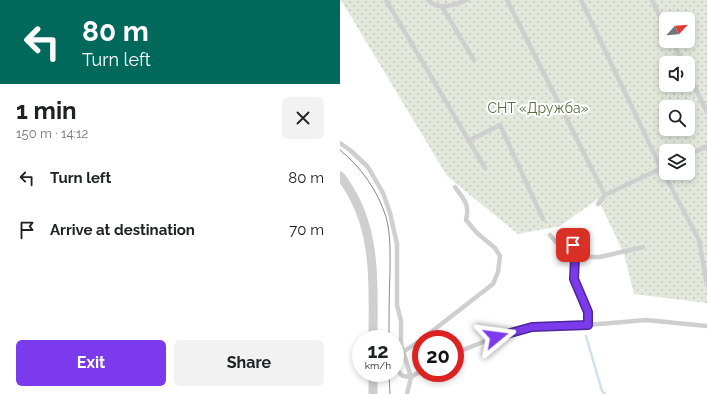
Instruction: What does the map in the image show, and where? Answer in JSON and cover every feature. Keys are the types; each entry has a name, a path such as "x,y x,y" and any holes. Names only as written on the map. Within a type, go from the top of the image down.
{"street":[{"path":"340,176 354,198 362,216 370,246 373,271 373,330"},
{"path":"373,382 373,394"}],"lane":[{"path":"386,0 485,168"},
{"path":"428,0 432,5 442,7 467,0"},
{"path":"508,0 605,195"},
{"path":"581,0 659,157"},
{"path":"652,0 659,14"},
{"path":"442,7 474,60"},
{"path":"695,88 707,112"},
{"path":"468,141 500,125 543,219"},
{"path":"340,143 368,167 383,193 390,213 397,244 397,305 401,322 401,330"},
{"path":"695,152 707,146"},
{"path":"598,204 605,195 659,169"},
{"path":"670,180 699,240 707,285"},
{"path":"435,330 493,284 498,272 500,256 497,251 477,233 466,220 468,211 467,205 455,187"},
{"path":"550,236 556,242 573,245 575,257 574,279 588,312 588,325"},
{"path":"575,257 600,257 643,247"},
{"path":"464,349 496,337 532,327 588,325 646,320 707,326"},
{"path":"404,355 411,377 407,394"},
{"path":"404,376 411,377"}],"green space":[{"name":"СНТ «Дружба»","path":"341,0 707,0 707,303 634,294 624,254 598,199 560,226 518,234 447,176"}],"waterway":[{"path":"586,336 602,391 605,394"}],"tram line":[{"path":"340,150 355,164 368,180 383,207 386,217 389,231 390,251 389,330"},
{"path":"389,382 390,394"}],"route":[{"path":"496,337 532,327 588,325 588,312 574,279 575,257 573,245"}]}
